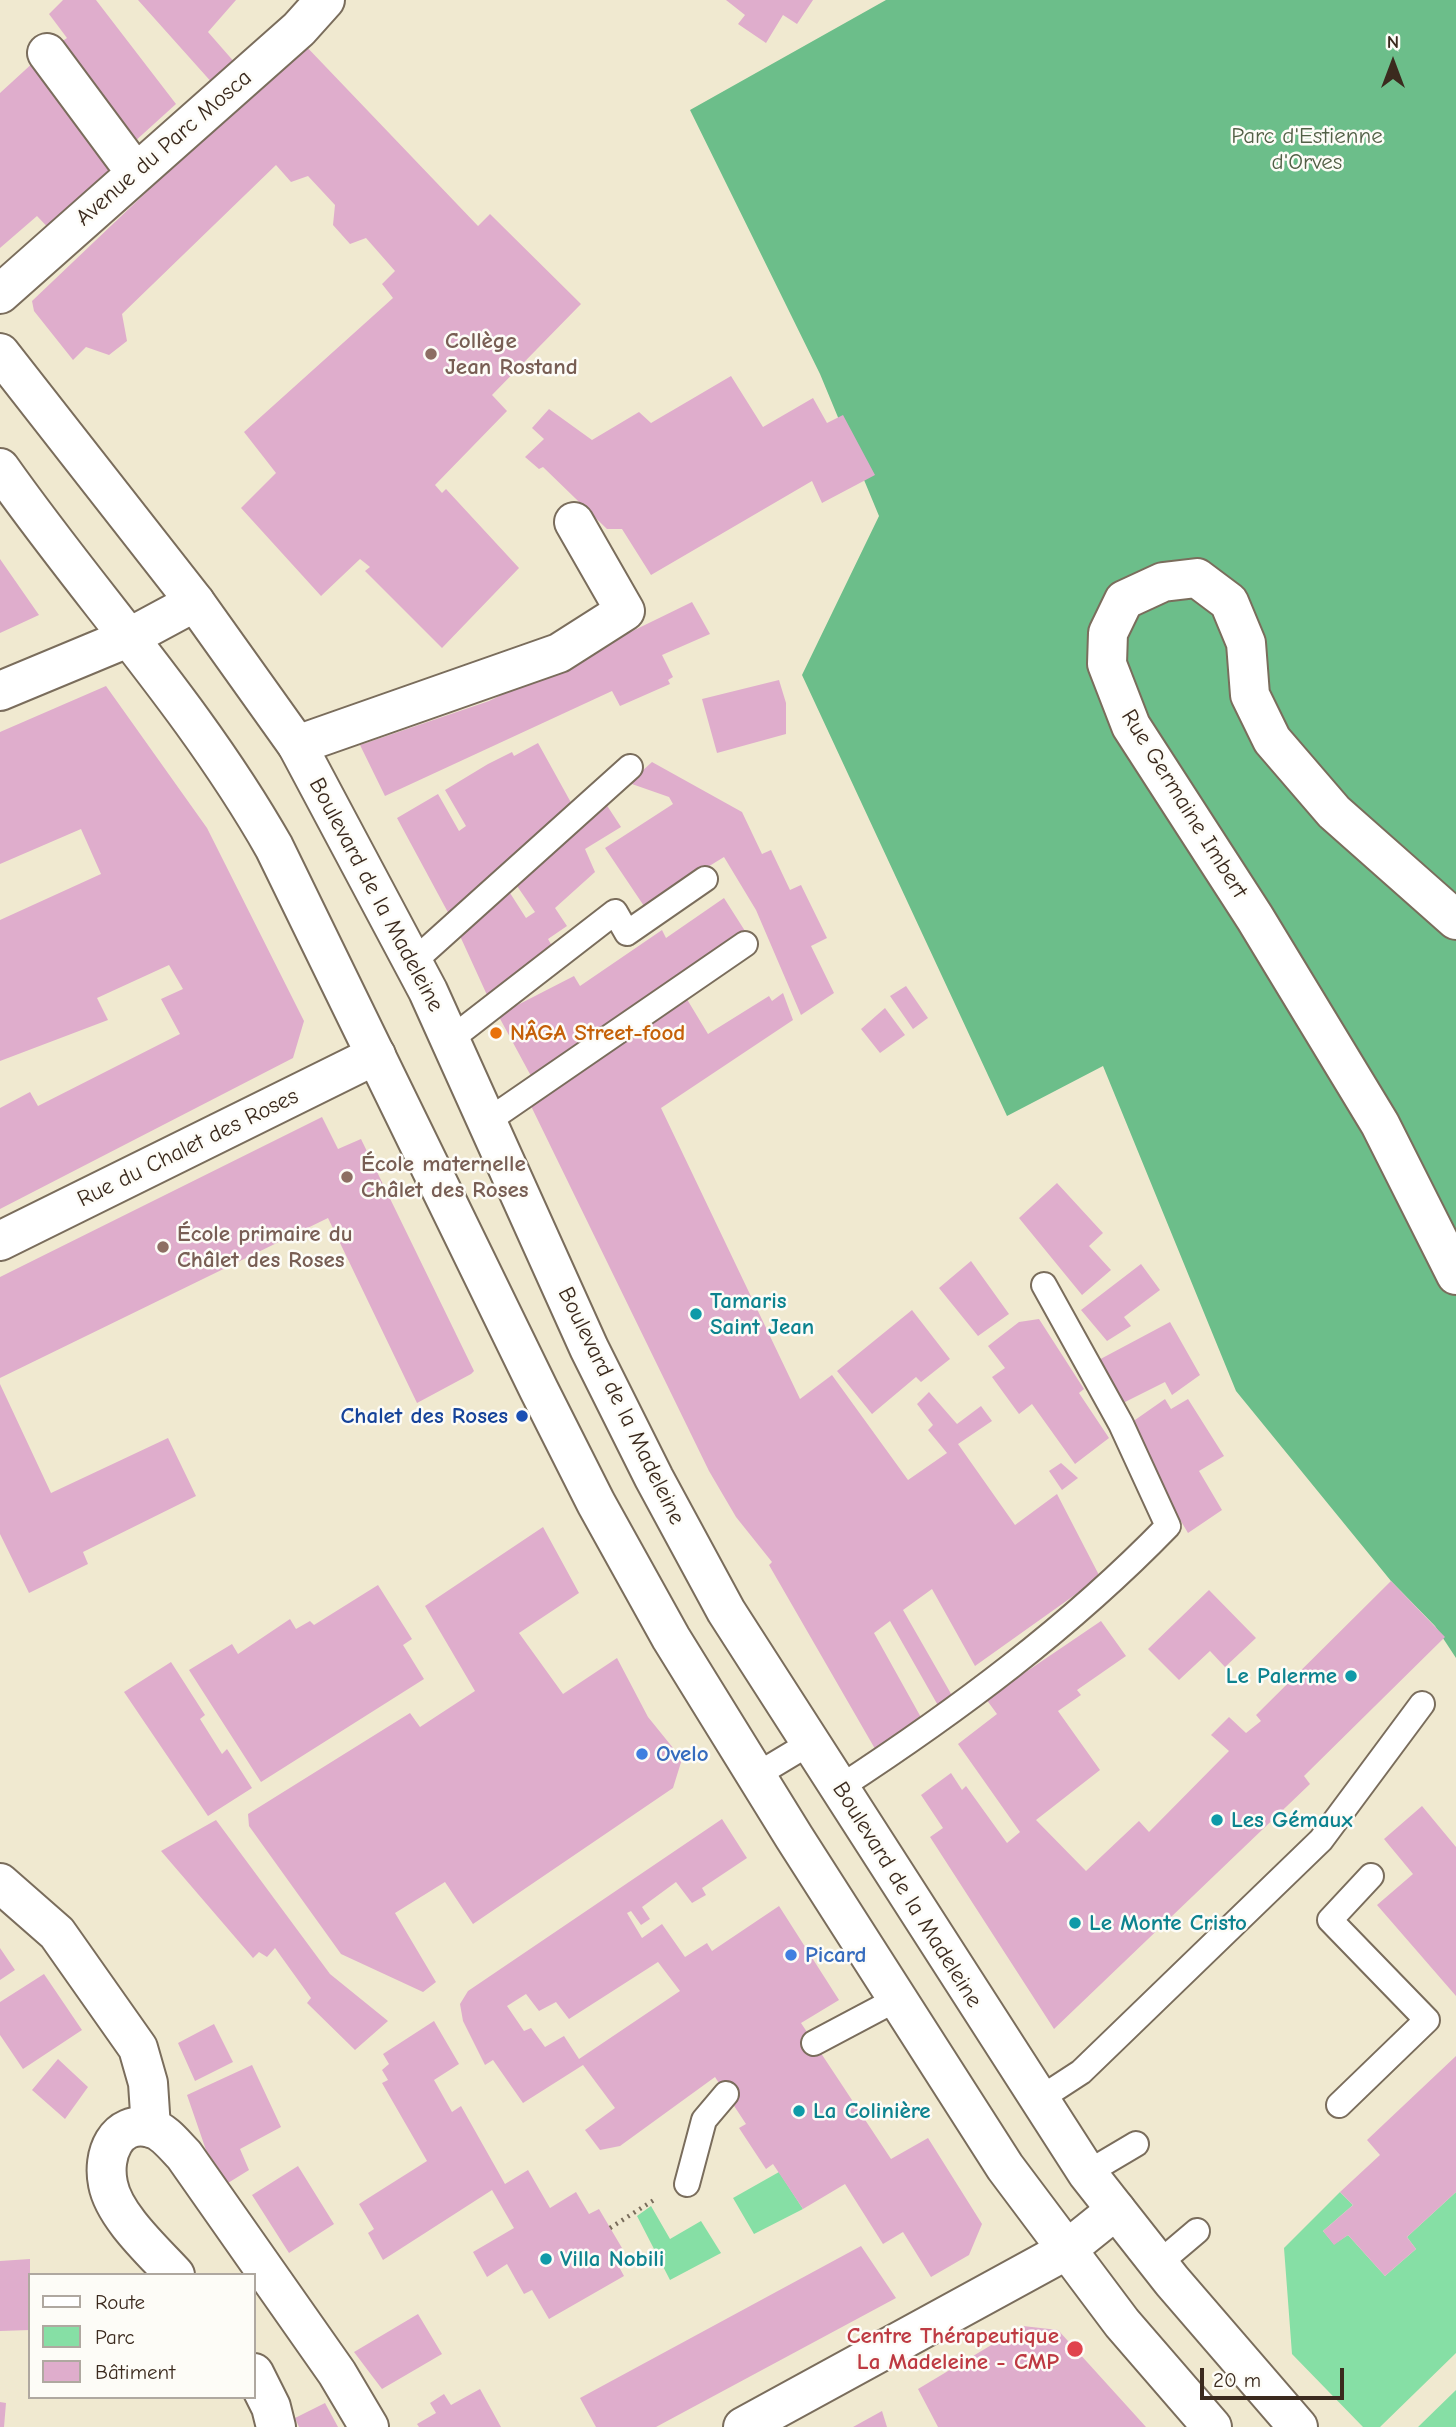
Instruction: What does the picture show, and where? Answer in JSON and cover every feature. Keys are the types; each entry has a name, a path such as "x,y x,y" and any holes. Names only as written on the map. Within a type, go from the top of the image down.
{"street":[{"name":"Avenue du Parc Mosca","path":"0,294 299,29 325,0"},
{"path":"47,53 136,173"},
{"name":"Boulevard de la Madeleine","path":"0,353 195,602 297,745 413,962 489,1120 590,1348 654,1478 726,1611 1087,2173 1158,2264 1298,2427"},
{"path":"0,468 237,781 274,847 596,1503 671,1638 755,1776 1005,2167 1065,2251 1122,2323 1212,2427"},
{"path":"297,745 559,653 625,611 574,522"},
{"name":"Rue Germaine Imbert","path":"1456,920 1334,812 1272,740 1250,695 1246,643 1229,602 1198,578 1163,582 1124,600 1108,633 1107,664 1130,726 1255,918 1380,1124 1456,1275"},
{"path":"0,691 130,637 195,602"},
{"name":"Rue du Chalet des Roses","path":"0,1241 376,1055"},
{"path":"0,1882 57,1934 138,2048 148,2083 151,2127"},
{"path":"173,2273 135,2231 108,2186 105,2160 111,2142 131,2127 151,2127 184,2155 337,2373 369,2427"},
{"path":"743,2427 1065,2251 1116,2210"},
{"path":"256,2377 271,2407 276,2427"}],"lane":[{"path":"413,962 630,767"},
{"path":"451,1039 615,912 627,933 705,879"},
{"path":"489,1120 745,944"},
{"path":"839,1788 913,1740 1002,1673 1119,1577 1168,1526 1121,1424 1044,1285"},
{"path":"1038,2100 1080,2072 1321,1840 1422,1704"},
{"path":"755,1776 810,1743"},
{"path":"1339,2105 1427,2020 1330,1920 1371,1876"},
{"path":"814,2043 897,1999"},
{"path":"687,2182 704,2120 726,2094"},
{"path":"1087,2173 1136,2144"},
{"path":"1158,2264 1198,2231"}],"path":[{"path":"610,2228 687,2182"}],"green space":[{"name":"Parc d'Estienne d'Orves","path":"886,0 1456,0 1456,1658 1435,1626 1391,1581 1236,1391 1103,1066 1007,1116 802,675 879,516 820,374 690,110"},
{"path":"779,2172 803,2209 754,2234 733,2198"},
{"path":"1340,2192 1353,2205 1323,2231 1334,2244 1348,2235 1385,2276 1416,2249 1407,2237 1456,2192 1456,2353 1380,2427 1363,2427 1292,2354 1284,2248"},
{"path":"651,2206 670,2239 701,2221 721,2253 670,2280 637,2216"},
{"path":"1456,2390 1456,2427 1418,2427"}],"building":[{"path":"63,0 96,0 176,104 133,143 58,44 67,38 49,14"},
{"path":"138,0 236,0 208,32 236,64 214,85"},
{"path":"726,0 813,0 797,24 783,15 766,43 738,24 745,15"},
{"name":"Collège Jean Rostand","path":"303,43 478,226 490,214 581,304 492,395 507,411 435,485 442,493 446,489 519,568 442,648 365,571 370,567 360,559 321,596 241,508 276,473 244,432 393,298 382,284 395,271 366,238 350,244 333,225 335,205 308,176 291,182 276,165 122,314 127,341 109,355 86,347 73,360 34,311 32,301"},
{"path":"36,60 118,181 58,238 37,216 0,248 0,93"},
{"path":"731,376 763,427 813,398 827,423 843,415 875,475 822,503 812,481 651,575 622,529 607,529 543,467 539,469 525,457 544,439 532,428 549,409 592,440 639,412 651,423"},
{"path":"0,559 39,615 0,633"},
{"path":"692,602 710,634 662,655 673,677 668,680 670,684 620,706 612,691 385,796 360,745 489,701"},
{"path":"779,680 786,703 786,734 717,753 702,699"},
{"path":"106,686 207,828 304,1021 293,1058 0,1209 0,1108 30,1092 38,1106 180,1034 161,999 183,989 169,965 97,998 108,1020 0,1061 0,920 101,874 81,829 0,864 0,732"},
{"path":"538,743 574,808 451,918 397,818 438,794 459,831 466,826 445,790 488,764 512,752 514,756"},
{"path":"652,762 742,812 762,854 771,850 790,890 801,885 827,938 811,946 834,993 801,1015 756,910 724,857 644,906 605,848 673,804 669,797 629,783"},
{"path":"606,804 621,827 585,849 595,872 555,908 567,926 548,939 552,946 487,995 460,936 510,893 526,918 535,912 517,886"},
{"path":"724,898 745,931 531,1076 498,1015 574,976 580,986 662,930 666,938"},
{"path":"906,986 928,1018 913,1029 890,996"},
{"path":"783,993 793,1020 661,1108 800,1399 832,1375 908,1480 947,1453 928,1430 933,1425 917,1404 929,1392 957,1424 981,1406 992,1421 958,1444 1015,1525 1057,1494 1100,1577 975,1666 932,1589 903,1610 954,1699 940,1709 890,1621 874,1633 923,1721 878,1754 769,1565 772,1562 736,1517 709,1471 530,1104 685,996 708,1034 769,996 772,1001"},
{"path":"885,1008 905,1035 880,1053 861,1029"},
{"name":"École primaire du Châlet des Roses","path":"322,1117 338,1149 361,1139 474,1371 471,1374 417,1403 328,1218 0,1378 0,1277"},
{"path":"1057,1183 1103,1233 1089,1246 1111,1270 1082,1295 1019,1218"},
{"path":"971,1261 1009,1314 978,1336 939,1288"},
{"path":"1141,1264 1160,1290 1124,1317 1131,1326 1107,1341 1081,1310"},
{"path":"912,1310 950,1359 921,1382 916,1377 872,1414 837,1371"},
{"path":"1039,1319 1084,1389 1079,1393 1109,1438 1075,1464 1032,1404 1019,1414 992,1377 1005,1368 988,1346 1019,1322"},
{"path":"1170,1322 1200,1375 1172,1395 1165,1382 1115,1407 1093,1363"},
{"path":"0,1384 51,1493 168,1438 196,1496 83,1552 88,1564 29,1593 0,1534"},
{"path":"1165,1399 1171,1409 1188,1399 1224,1456 1199,1471 1222,1510 1188,1533 1125,1427"},
{"path":"1061,1463 1078,1478 1062,1490 1049,1471"},
{"path":"543,1527 579,1593 519,1633 563,1694 617,1658 648,1717 682,1759 673,1788 473,1924 445,1882 395,1913 436,1982 423,1992 341,1954 249,1826 248,1814 410,1713 420,1727 475,1691 425,1606"},
{"path":"1391,1581 1445,1637 1304,1776 1310,1784 1054,2029 930,1837 943,1828 921,1795 951,1773 962,1790 966,1786 1007,1843 1020,1832 958,1744 997,1714 986,1699 1101,1621 1126,1656 1077,1690 1081,1695 1058,1711 1100,1770 1036,1820 1086,1871 1139,1821 1149,1832 1229,1751 1211,1735 1229,1717 1246,1733 1261,1721 1256,1715"},
{"path":"378,1585 412,1639 403,1645 424,1679 261,1782 189,1670 232,1644 238,1654 290,1619 296,1629 310,1621 314,1625"},
{"path":"1209,1590 1256,1638 1225,1667 1210,1651 1179,1680 1148,1649"},
{"path":"171,1662 205,1715 200,1719 222,1754 227,1749 252,1788 208,1816 124,1692"},
{"path":"1422,1806 1456,1847 1456,1996 1377,1905 1413,1874 1384,1839"},
{"path":"722,1819 747,1858 702,1888 706,1895 692,1903 676,1882 642,1907 650,1919 641,1925 631,1911 627,1913 642,1938 662,1924 685,1957 707,1943 712,1951 779,1906 839,2000 801,2023 891,2159 928,2138 982,2224 969,2255 931,2277 903,2232 883,2244 845,2184 803,2209 773,2164 766,2169 739,2128 746,2124 715,2077 620,2146 600,2150 585,2130 615,2108 583,2065 523,2103 493,2060 485,2065 463,2021 460,2004 468,1991","holes":["658,1962 680,1991 579,2059 564,2036 545,2047 531,2028 524,2031 507,2006 526,1994 539,2011 556,2002 569,2019"]},
{"path":"216,1820 330,1974 388,2021 355,2050 307,2003 311,1998 275,1948 267,1957 259,1952 253,1958 161,1851"},
{"path":"0,1948 15,1970 0,1980"},
{"path":"44,1974 82,2030 23,2069 0,2035 0,2002"},
{"path":"434,2021 459,2064 434,2080 452,2112 461,2106 505,2184 528,2170 550,2208 576,2192 589,2214 599,2209 622,2248 612,2254 624,2276 549,2319 532,2290 524,2294 507,2264 487,2277 473,2252 514,2228 492,2190 383,2260 368,2233 374,2229 359,2204 427,2161 382,2083 388,2080 382,2070 389,2064 383,2054"},
{"path":"214,2024 233,2062 195,2081 178,2043"},
{"path":"1456,2056 1456,2192 1407,2237 1416,2249 1385,2276 1348,2235 1334,2245 1323,2231 1353,2205 1340,2192 1380,2155 1367,2140"},
{"path":"58,2059 88,2087 65,2119 32,2090"},
{"path":"252,2065 281,2127 240,2149 249,2170 228,2183 206,2150 187,2095"},
{"path":"298,2166 334,2224 289,2253 252,2195"},
{"path":"861,2246 896,2298 656,2427 596,2427 580,2398"},
{"path":"30,2259 28,2330 0,2331 0,2261"},
{"path":"418,2314 442,2354 382,2389 354,2352"},
{"path":"1023,2326 1058,2330 1146,2427 938,2427 918,2389"},
{"path":"480,2389 501,2427 419,2427 417,2424 436,2413 430,2403 444,2394 451,2405"},
{"path":"0,2402 6,2403 4,2427 0,2427"},
{"path":"325,2403 338,2427 299,2427 295,2418"},
{"path":"882,2411 887,2427 853,2427"}],"place":[{"name":"Collège Jean Rostand","path":"431,354"},
{"name":"NÂGA Street-food","path":"496,1033"},
{"name":"École maternelle Châlet des Roses","path":"347,1177"},
{"name":"École primaire du Châlet des Roses","path":"163,1247"},
{"name":"Tamaris Saint Jean","path":"696,1314"},
{"name":"Chalet des Roses","path":"522,1416"},
{"name":"Le Palerme","path":"1351,1676"},
{"name":"Ovelo","path":"642,1754"},
{"name":"Les Gémaux","path":"1217,1820"},
{"name":"Le Monte Cristo","path":"1075,1923"},
{"name":"Picard","path":"791,1955"},
{"name":"La Colinière","path":"799,2111"},
{"name":"Villa Nobili","path":"546,2259"},
{"name":"Centre Thérapeutique La Madeleine - CMP","path":"1075,2349"}]}
